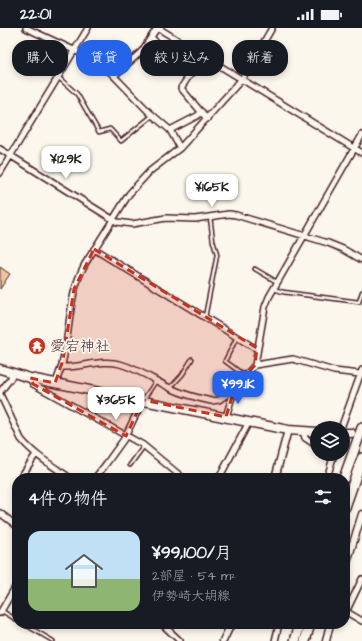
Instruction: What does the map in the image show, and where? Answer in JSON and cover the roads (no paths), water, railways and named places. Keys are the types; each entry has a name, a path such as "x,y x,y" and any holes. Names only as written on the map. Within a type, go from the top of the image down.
{"highway":[{"path":"346,473 362,428"},
{"path":"350,493 362,458"},
{"path":"295,641 299,629"},
{"path":"305,641 309,629"}],"main road":[{"path":"0,369 30,378 226,418 288,430 310,432"}],"street":[{"path":"26,28 75,50"},
{"path":"0,173 88,28"},
{"path":"132,60 142,51 158,28 178,40"},
{"path":"56,383 65,352 74,289 78,276 94,249 129,194 143,178 180,148 242,79 272,28"},
{"path":"151,37 187,76 187,79 181,88 207,119"},
{"path":"224,68 362,153"},
{"path":"114,76 152,116 170,130 180,148"},
{"path":"170,130 202,112"},
{"path":"61,367 115,363 137,370 170,388 192,396 215,401 225,397 255,365 265,307 303,235 362,135"},
{"path":"0,149 117,222 124,224 166,218 195,219 229,214 236,215 336,246 362,260"},
{"path":"94,249 257,348"},
{"path":"255,365 293,359 334,371 361,372 344,421"},
{"path":"12,373 11,378 0,393 21,439 36,454 63,473"},
{"path":"30,378 33,384 144,446 178,473"},
{"path":"226,418 235,387"},
{"path":"99,473 126,436 143,400"},
{"path":"222,473 249,422"},
{"path":"276,473 288,430"},
{"path":"303,431 304,437 310,441"},
{"path":"24,473 36,454"},
{"path":"328,473 332,461"},
{"path":"0,513 12,522"},
{"path":"350,553 362,514"},
{"path":"350,603 362,579"},
{"path":"1,612 12,593"},
{"path":"350,614 362,621"},
{"path":"167,629 180,641"},
{"path":"223,641 229,629"},
{"path":"275,641 278,629"},
{"path":"326,641 329,629"}],"lane":[{"path":"187,79 190,76"},
{"path":"58,77 77,94 99,132 110,129 121,142 152,116"},
{"path":"205,317 217,255 213,241 210,217"},
{"path":"255,269 278,282"},
{"path":"274,289 283,292 359,302 362,292"},
{"path":"238,337 226,361 245,376"},
{"path":"170,388 182,375 192,359"},
{"path":"143,400 157,380"},
{"path":"130,465 144,446"},
{"path":"1,612 12,618"},
{"path":"33,629 53,641"}],"place":[{"name":"愛宕神社","path":"37,346"}]}
